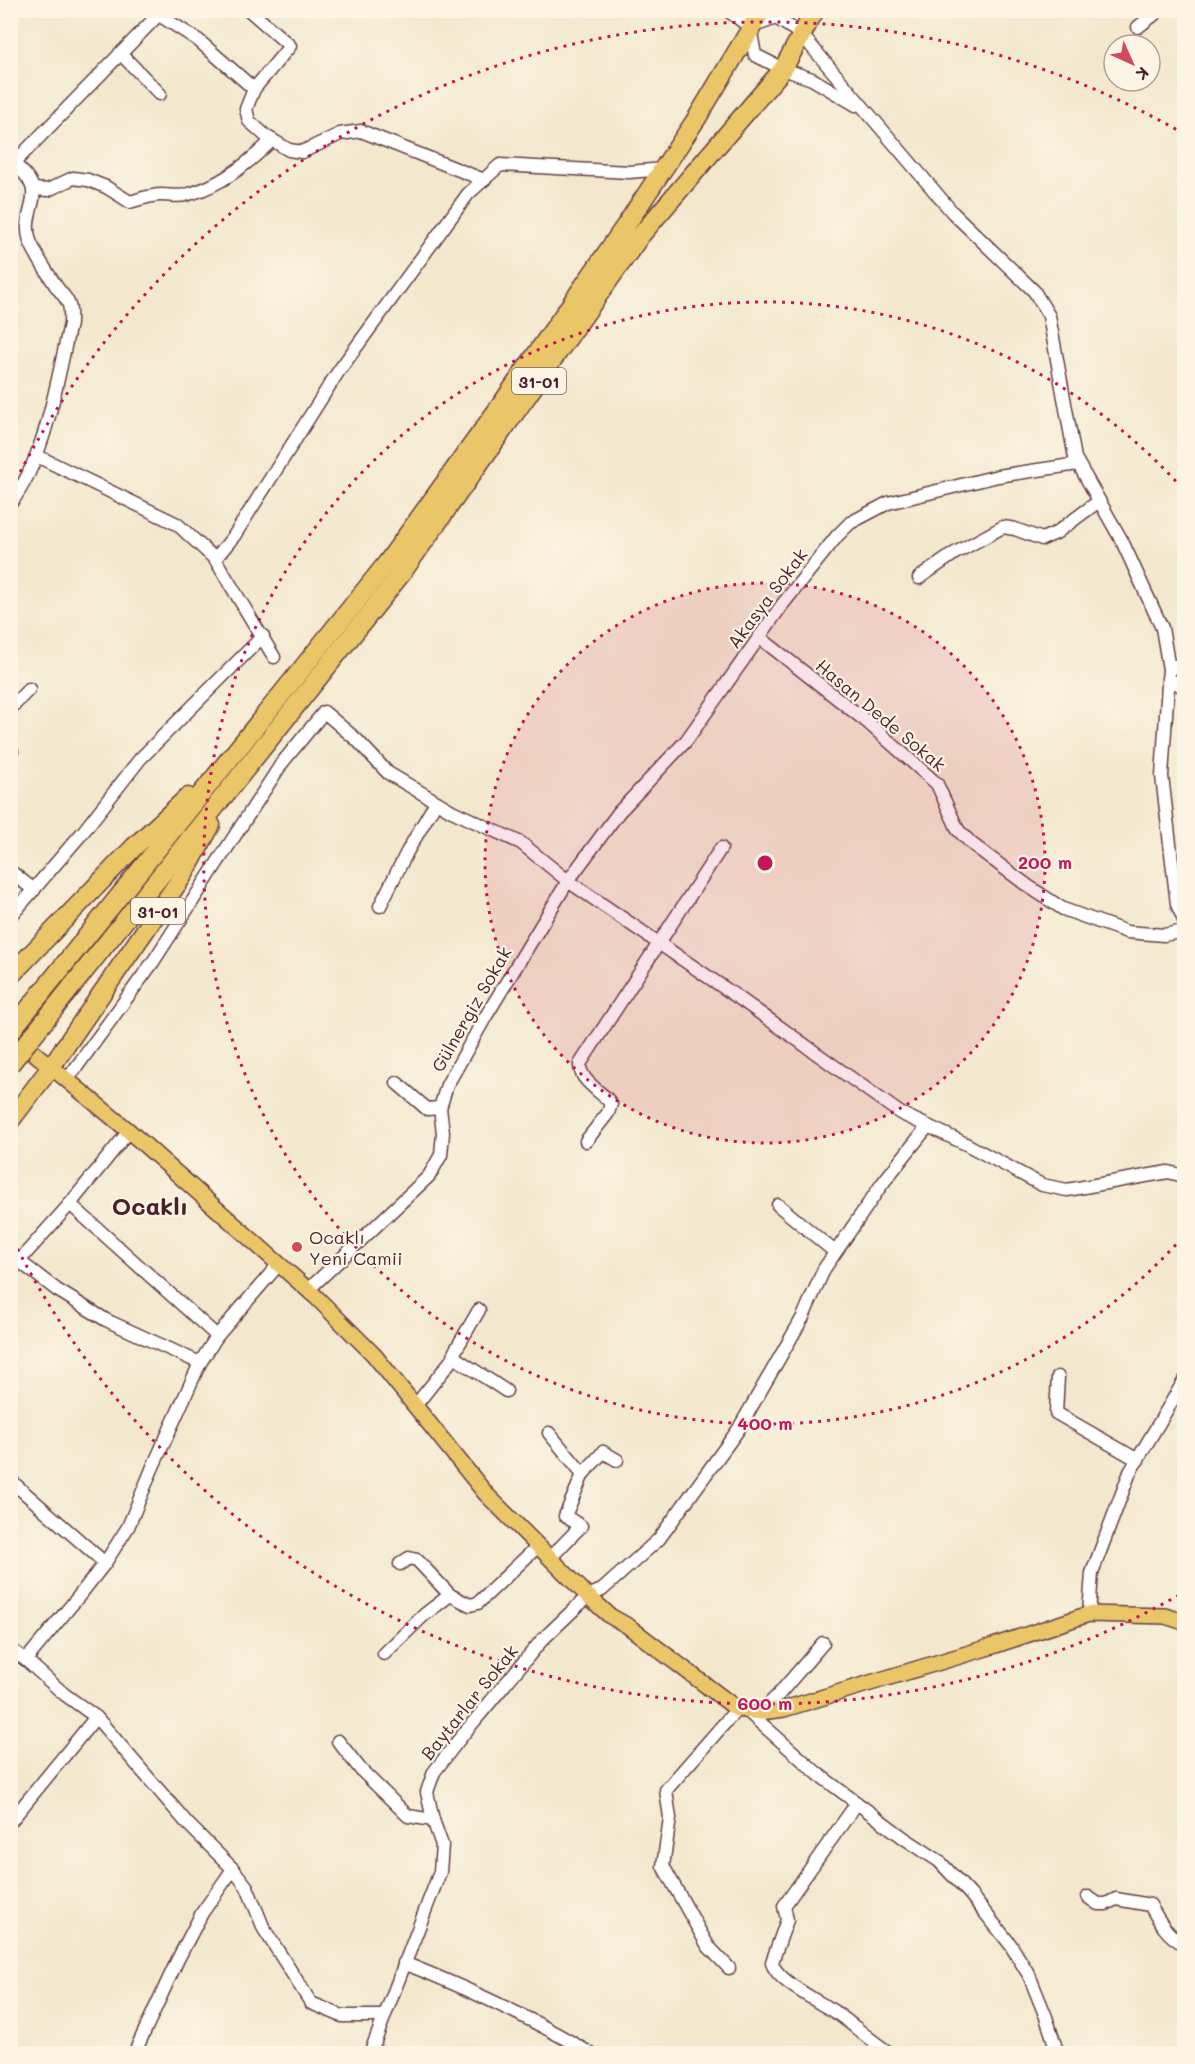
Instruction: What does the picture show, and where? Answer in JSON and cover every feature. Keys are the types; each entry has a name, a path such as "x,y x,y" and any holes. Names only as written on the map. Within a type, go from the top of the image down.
{"highway":[{"name":"31-01","path":"51,1067 184,874 253,745 501,405 664,168 762,10"},
{"name":"31-01","path":"10,976 134,847 253,745 401,574 640,236 783,69 815,10"},
{"path":"10,1033 253,745"},
{"path":"10,1064 253,745"},
{"path":"10,1121 51,1067"}],"main road":[{"path":"10,1033 129,1131 308,1290 374,1355 486,1494 588,1596 610,1616 628,1626 748,1710 784,1710 1089,1614 1165,1616 1185,1622"}],"street":[{"path":"249,10 291,46 254,89 246,109 249,121 272,140 289,150 302,152 340,134 361,131 484,180"},
{"path":"727,10 750,27 755,55 783,69 812,78 863,109"},
{"path":"1138,27 1160,10"},
{"path":"10,504 20,492 37,456 70,324 69,304 56,286 31,241 28,227 33,205 33,189 29,178 12,162 161,13 198,40 254,89"},
{"path":"750,27 776,18 801,34 953,213 1034,291 1049,316 1075,458 1122,541 1162,628 1168,673 1162,776 1177,904 1185,920"},
{"path":"120,53 160,94"},
{"path":"33,189 48,190 73,178 88,180 106,187 130,202 159,195 182,196 201,190 221,179 257,155 272,140"},
{"path":"215,559 234,536 338,372 468,194 500,165 629,172 664,168"},
{"path":"37,456 177,525 215,559 274,657"},
{"name":"Akasya Sokak","path":"568,881 619,812 686,741 782,605 850,523 888,503 998,476 1078,464"},
{"path":"919,578 955,553 1003,527 1042,539 1056,533 1099,501"},
{"path":"10,917 83,832 140,759 263,636"},
{"name":"Hasan Dede Sokak","path":"759,638 866,721 937,784 958,830 972,844 1028,886 1063,909 1126,932 1164,935 1185,931"},
{"path":"1168,673 1185,662"},
{"path":"1168,673 1185,688"},
{"path":"10,709 29,689"},
{"path":"67,1080 153,962 282,762 324,712 357,740 388,773 436,801 521,843 568,881 900,1113 1042,1185 1067,1190 1168,1172 1185,1176"},
{"path":"380,906 436,801"},
{"path":"586,1141 608,1113 611,1104 583,1076 580,1064 720,848"},
{"path":"10,871 34,890"},
{"name":"Gülnergiz Sokak","path":"308,1290 429,1176 441,1155 443,1133 440,1108 447,1085 480,1025 568,881"},
{"path":"397,1083 427,1109 440,1108"},
{"name":"Baytarlar Sokak","path":"370,2054 440,1872 442,1845 433,1820 427,1792 434,1772 460,1737 542,1640 588,1596 602,1590 659,1539 738,1430 802,1317 835,1251 882,1184 928,1126"},
{"path":"129,1131 70,1204 15,1259 57,1290 106,1320 200,1363"},
{"path":"70,1204 217,1336"},
{"path":"778,1205 835,1251"},
{"path":"26,1660 105,1563 128,1527 200,1363 217,1336 279,1264"},
{"path":"415,1406 454,1357 455,1351 479,1310"},
{"path":"454,1357 506,1391"},
{"path":"1058,1377 1056,1413 1137,1460"},
{"path":"1089,1614 1092,1573 1131,1472 1185,1381"},
{"path":"549,1433 583,1474"},
{"path":"550,1558 581,1526 565,1516 583,1474 603,1452 617,1460"},
{"path":"10,1480 105,1563"},
{"path":"400,1564 409,1558 417,1560 450,1595 470,1605 478,1603 538,1546"},
{"path":"384,1654 450,1595"},
{"path":"729,1968 708,1946 663,1866 670,1818 666,1790 748,1710 779,1694 823,1643"},
{"path":"11,1651 26,1660 64,1694 96,1717 187,1823 233,1869 247,1887 264,1929 311,2003 342,2016 384,2016"},
{"path":"748,1710 818,1774 939,1861 970,1894 1010,1944 1029,1975 1058,2054"},
{"path":"10,1822 96,1717"},
{"path":"338,1741 361,1770 408,1816 433,1820"},
{"path":"857,1803 784,1906 787,1920 772,1962 773,1968 796,1989 838,2014 876,2045 891,2054"},
{"path":"134,2054 202,1913 233,1869"},
{"path":"1088,1898 1098,1904 1106,1904 1116,1899 1150,1905 1162,1926 1176,1940 1185,1944"},
{"path":"404,1963 478,1993 562,2036 591,2054"}],"place":[{"name":"Ocaklı Yeni Camii","path":"297,1247"}],"district":[{"name":"Ocaklı","path":"150,1205"}]}
